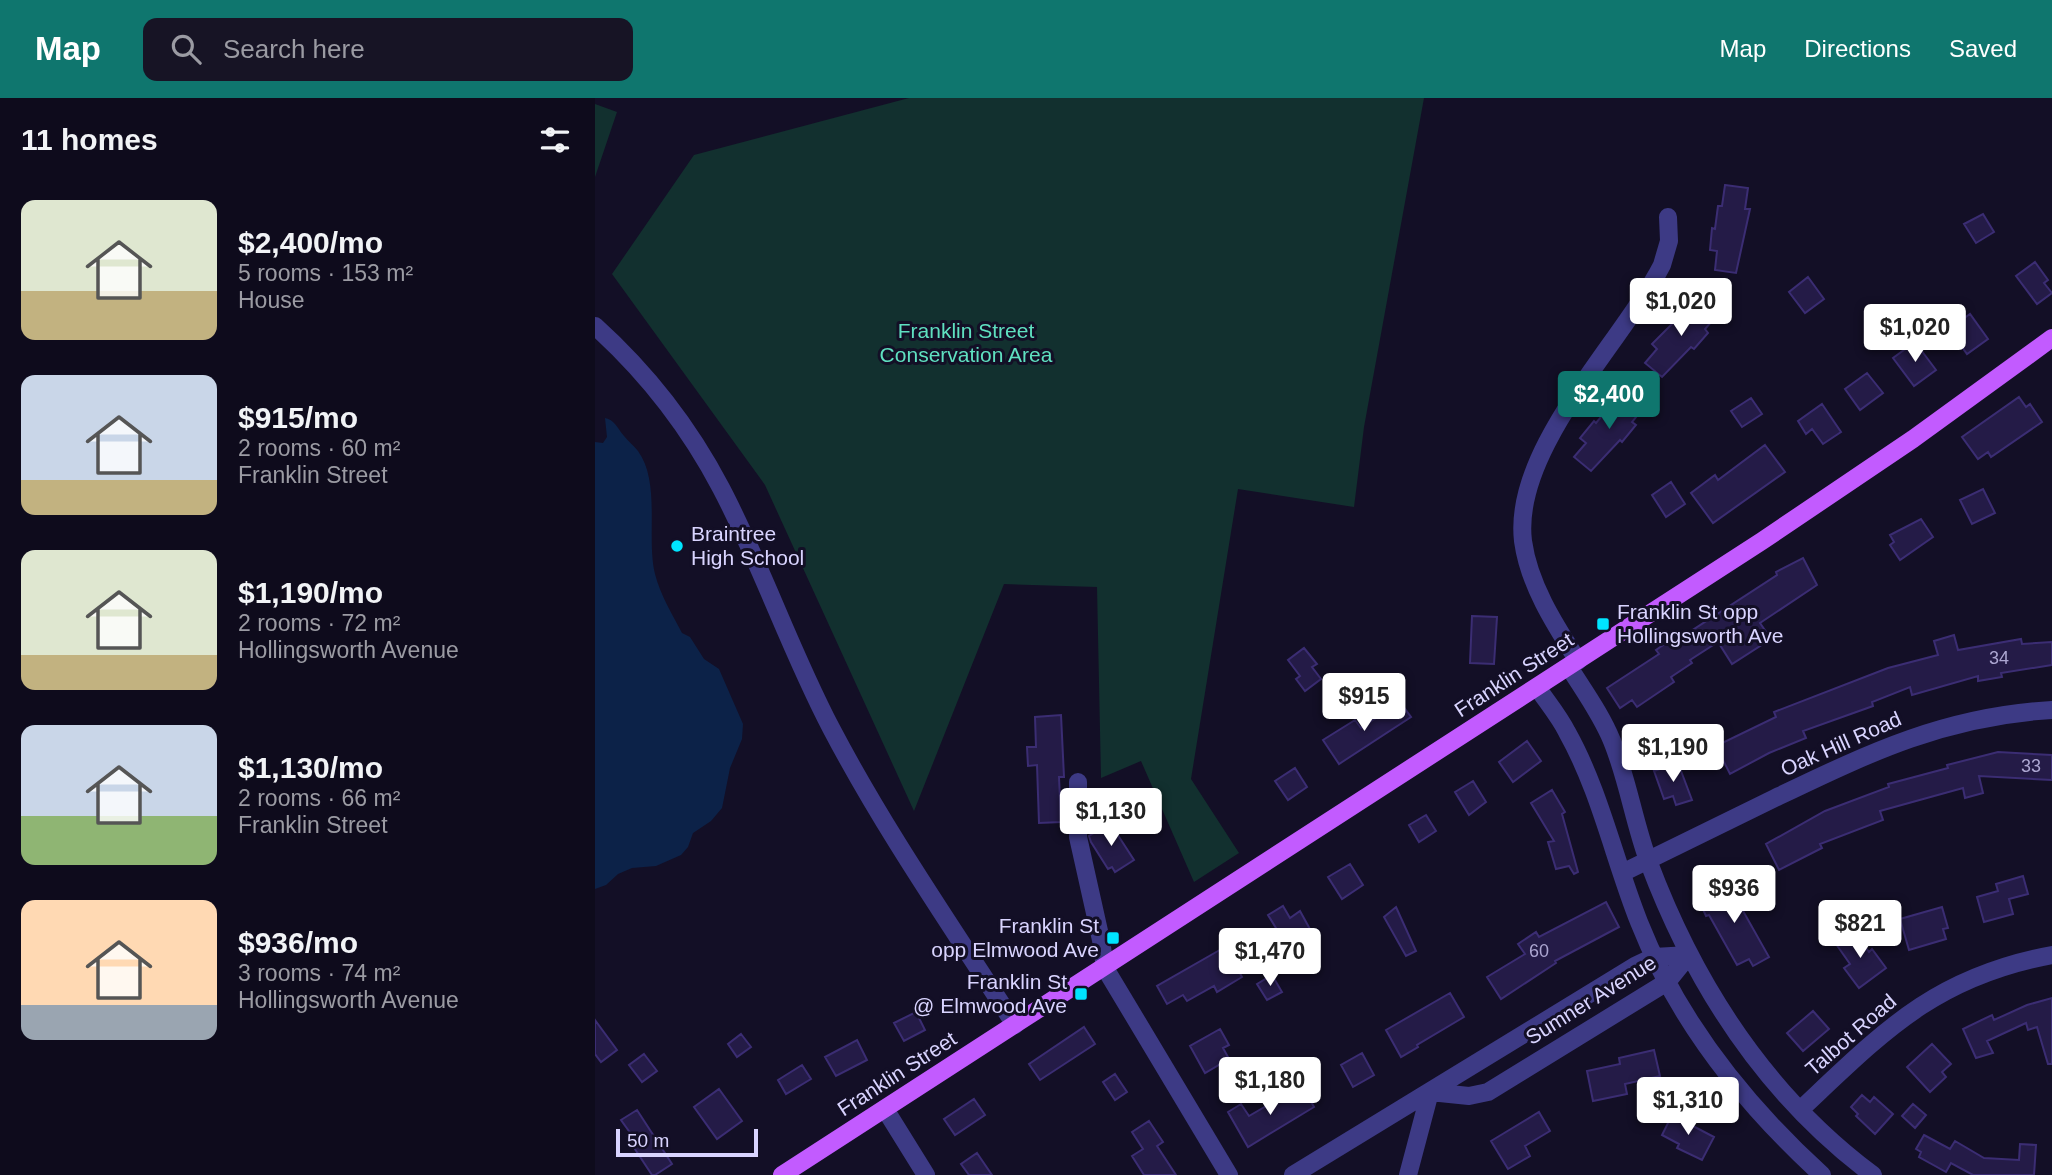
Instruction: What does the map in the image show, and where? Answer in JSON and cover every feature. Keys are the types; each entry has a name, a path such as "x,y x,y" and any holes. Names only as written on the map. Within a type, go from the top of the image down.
{"main road":[{"name":"Franklin Street","path":"782,1175 1573,664 1913,439 2052,338"}],"street":[{"path":"1668,217 1669,241 1662,265 1558,422 1538,462 1526,501 1523,540 1530,568 1611,740 1648,860 1674,926 1689,955 1746,1047 1800,1110 1873,1175"},
{"path":"595,326 648,380 698,448 731,508 798,661 850,763 895,839 1015,1025"},
{"path":"1537,687 1567,731 1581,760 1654,957 1667,982 1715,1061 1749,1102 1822,1175"},
{"name":"Oak Hill Road","path":"1622,873 1848,763 1915,736 1980,719 2052,710"},
{"path":"1078,782 1078,836 1097,917 1105,968 1229,1175"},
{"name":"Sumner Avenue","path":"1293,1175 1626,971 1654,957 1689,955"},
{"name":"Sumner Avenue","path":"1430,1092 1469,1096 1488,1092 1667,982 1689,955"},
{"name":"Talbot Road","path":"1800,1110 1878,1037 1930,999 1985,972 2052,955"},
{"path":"1408,1175 1430,1092"},
{"path":"885,1109 926,1175"},
{"path":"1795,1150 1817,1127"}],"green space":[{"name":"Franklin Street Conservation Area","path":"909,98 1424,98 1364,427 1354,507 1238,489 1191,779 1239,853 1194,882 1141,761 1101,778 1097,587 1004,584 914,811 765,485 612,274 694,155"},
{"path":"595,104 617,112 595,177"}],"water":[{"path":"605,418 616,425 638,451 645,464 651,494 655,574 663,596 682,633 690,637 704,659 719,669 743,724 742,739 730,768 722,808 711,821 693,833 688,847 681,855 656,866 632,868 595,889 595,442 603,443 607,437"}],"building":[{"path":"1725,185 1748,188 1745,209 1750,209 1736,273 1715,270 1717,251 1710,250 1712,228 1715,229 1718,206 1722,206"},
{"path":"1983,214 1994,232 1976,243 1964,224"},
{"path":"2035,262 2048,280 2044,283 2052,293 2037,304 2016,276"},
{"path":"1808,277 1824,299 1805,313 1789,292"},
{"path":"1701,299 1718,314 1705,329 1708,333 1694,349 1691,347 1662,377 1645,363 1657,349 1652,344 1684,312 1687,315"},
{"path":"1957,311 1963,319 1970,314 1988,339 1967,354 1944,322"},
{"path":"1915,342 1936,370 1914,386 1893,358"},
{"path":"1867,373 1883,393 1860,410 1845,389"},
{"path":"1627,392 1645,406 1632,422 1636,425 1622,442 1620,440 1591,471 1574,457 1586,443 1580,438 1594,421 1596,423 1611,405 1614,408"},
{"path":"2019,397 2026,407 2030,404 2042,422 1991,457 1988,452 1978,459 1962,437"},
{"path":"1751,398 1762,414 1742,427 1731,411"},
{"path":"1822,404 1841,432 1823,444 1812,429 1806,434 1798,421"},
{"path":"1765,445 1785,472 1713,523 1691,493 1715,475 1718,480"},
{"path":"1671,482 1685,504 1666,517 1652,495"},
{"path":"1983,489 1995,513 1972,524 1960,500"},
{"path":"1921,519 1933,537 1900,560 1890,545 1894,542 1890,535"},
{"path":"1803,558 1817,585 1760,623 1771,639 1732,664 1718,642 1690,660 1692,663 1671,677 1674,682 1637,707 1632,700 1620,708 1607,688 1659,654 1656,650 1675,637 1677,640 1777,575 1776,572"},
{"path":"1472,616 1497,617 1494,664 1470,663"},
{"path":"1954,635 1958,650 2021,639 2022,644 2052,642 2052,665 2001,673 2002,677 1978,681 1978,676 1912,695 1910,687 1872,702 1873,706 1803,731 1806,738 1769,753 1730,774 1716,746 1776,717 1774,712 1888,668 1938,655 1934,641"},
{"path":"1304,648 1317,664 1312,667 1321,679 1305,691 1296,679 1300,676 1288,660"},
{"path":"1400,702 1411,717 1339,764 1323,740 1355,720 1361,728"},
{"path":"1061,715 1064,777 1059,777 1061,822 1039,823 1037,765 1028,766 1027,747 1036,747 1035,717"},
{"path":"1527,741 1541,761 1513,782 1499,762"},
{"path":"1998,752 2052,755 2052,780 1979,776 1983,793 1965,798 1963,788 1880,811 1883,820 1820,844 1822,848 1779,870 1766,844 1825,811 1889,787 1888,784"},
{"path":"1678,763 1692,800 1676,805 1673,796 1664,799 1654,771"},
{"path":"1295,768 1307,787 1288,800 1275,781"},
{"path":"1473,781 1486,802 1469,815 1455,792"},
{"path":"1552,790 1565,812 1562,814 1578,872 1574,874 1569,866 1556,869 1548,842 1554,841 1531,803"},
{"path":"1426,815 1436,831 1419,842 1409,825"},
{"path":"1110,823 1134,860 1115,872 1112,867 1108,869 1089,836"},
{"path":"1350,864 1363,885 1342,899 1328,877"},
{"path":"2023,876 2028,894 2009,899 2013,914 1984,922 1977,897 1998,891 1996,884"},
{"path":"1735,882 1743,900 1738,902 1769,957 1753,966 1749,959 1737,965 1709,915 1706,916 1698,898"},
{"path":"1606,902 1619,927 1555,961 1556,963 1501,999 1487,977 1525,954 1518,944 1536,932 1539,937"},
{"path":"1283,906 1290,918 1300,911 1311,931 1287,946 1268,915"},
{"path":"1396,907 1416,951 1406,956 1384,917"},
{"path":"1942,907 1948,928 1943,929 1946,939 1909,950 1900,919"},
{"path":"1854,931 1869,952 1872,949 1886,968 1859,988 1844,968 1850,964 1836,944"},
{"path":"1225,947 1242,977 1217,992 1214,986 1187,1001 1183,995 1167,1004 1157,986"},
{"path":"1272,975 1282,992 1267,1000 1257,984"},
{"path":"1450,993 1464,1017 1401,1057 1386,1030"},
{"path":"2052,998 2052,1064 2048,1064 2037,1027 2028,1030 2026,1023 1987,1041 1993,1053 1976,1058 1963,1029 1992,1015 1994,1020 2027,1005"},
{"path":"1813,1011 1829,1029 1803,1051 1787,1033"},
{"path":"916,1012 925,1030 904,1041 894,1023"},
{"path":"595,1020 617,1050 601,1062 595,1054"},
{"path":"1084,1027 1095,1044 1040,1080 1029,1064"},
{"path":"1220,1029 1229,1045 1223,1048 1229,1059 1205,1073 1190,1046"},
{"path":"741,1034 751,1047 737,1057 728,1044"},
{"path":"857,1040 867,1060 836,1076 825,1057"},
{"path":"1932,1044 1951,1064 1942,1072 1946,1077 1930,1092 1907,1067"},
{"path":"1654,1050 1660,1076 1625,1084 1627,1094 1593,1101 1587,1071 1620,1064 1619,1058"},
{"path":"1362,1053 1374,1075 1353,1087 1341,1065"},
{"path":"644,1054 657,1071 642,1082 629,1065"},
{"path":"802,1065 811,1079 786,1094 778,1080"},
{"path":"1115,1074 1127,1092 1115,1100 1103,1082"},
{"path":"719,1089 742,1121 717,1139 694,1107"},
{"path":"1305,1091 1314,1107 1248,1147 1228,1112 1241,1104 1249,1116 1290,1092 1294,1098"},
{"path":"1862,1095 1870,1102 1874,1097 1893,1114 1875,1134 1856,1116 1858,1114 1851,1107"},
{"path":"974,1099 985,1115 955,1135 944,1119"},
{"path":"1913,1104 1926,1115 1915,1128 1902,1116"},
{"path":"637,1110 672,1164 655,1175 652,1175 627,1137 631,1134 621,1120"},
{"path":"1539,1112 1550,1131 1525,1146 1530,1156 1508,1169 1491,1141"},
{"path":"1672,1115 1714,1137 1702,1160 1677,1148 1679,1144 1662,1135"},
{"path":"1149,1121 1163,1142 1157,1146 1176,1175 1144,1175 1132,1156 1143,1149 1132,1132"},
{"path":"1924,1135 1950,1149 1955,1141 1984,1158 2019,1160 2020,1144 2036,1145 2034,1175 1973,1175 1951,1163 1946,1172 1919,1157 1921,1152 1916,1149"},
{"path":"977,1153 992,1175 969,1175 961,1164"}],"place":[{"name":"Braintree High School","path":"677,546"},
{"name":"Franklin St opp Hollingsworth Ave","path":"1603,624"},
{"name":"Franklin St opp Elmwood Ave","path":"1113,938"},
{"name":"Franklin St @ Elmwood Ave","path":"1081,994"}]}
